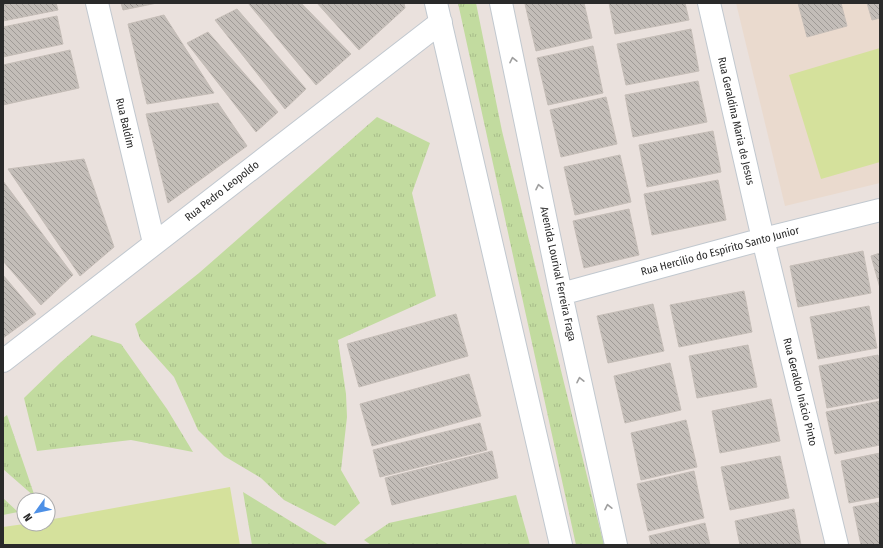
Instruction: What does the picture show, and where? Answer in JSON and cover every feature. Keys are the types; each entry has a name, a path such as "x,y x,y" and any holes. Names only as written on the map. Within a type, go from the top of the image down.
{"street":[{"name":"Rua Baldim","path":"97,3 154,244"},
{"name":"Avenida Lourival Ferreira Fraga","path":"501,3 561,294 616,545"},
{"name":"Rua Geraldina Maria de Jesus","path":"709,3 763,239"},
{"name":"Rua Pedro Leopoldo","path":"3,360 154,244 439,13"},
{"path":"439,13 561,545"},
{"name":"Rua Hercílio do Espírito Santo Junior","path":"561,294 763,239 880,210"},
{"name":"Rua Geraldo Inácio Pinto","path":"763,239 837,545"}],"shaded area":[{"path":"736,3 880,3 880,183 785,206"}],"green space":[{"path":"458,3 476,3 502,131 604,545 576,545"},
{"path":"880,48 880,162 821,179 789,75"},
{"path":"377,117 430,143 412,193 436,296 338,340 346,394 347,417 341,470 360,503 335,526 284,500 261,478 224,456 198,430 174,377 140,339 135,324 199,273"},
{"path":"92,335 121,344 167,409 193,452 131,440 37,451 24,398 61,362"},
{"path":"7,415 33,492 29,492 3,469 3,418"},
{"path":"230,487 240,545 3,545 3,527 16,525 16,532 56,532 56,519"},
{"path":"243,492 326,543 328,545 252,545"},
{"path":"516,495 530,545 371,545 364,540 389,523"},
{"path":"3,498 16,510 16,512 3,515"}],"building":[{"path":"3,3 56,3 58,10 3,21"},
{"path":"121,3 157,3 123,10"},
{"path":"248,3 301,3 351,54 316,85"},
{"path":"317,3 404,3 405,8 359,50"},
{"path":"584,3 592,38 536,51 525,4"},
{"path":"609,3 685,3 689,20 615,34"},
{"path":"798,3 841,3 847,26 807,37"},
{"path":"867,3 880,3 880,18 872,20"},
{"path":"237,9 306,89 285,109 215,20"},
{"path":"164,15 214,93 147,104 128,24"},
{"path":"57,16 63,44 3,57 3,27"},
{"path":"691,29 699,71 626,85 617,44"},
{"path":"208,32 278,112 256,132 187,43"},
{"path":"593,46 603,93 548,105 537,58"},
{"path":"70,50 79,88 3,105 3,65"},
{"path":"698,81 707,122 633,137 625,95"},
{"path":"606,97 617,144 561,157 550,110"},
{"path":"218,103 247,146 168,203 146,114"},
{"path":"713,131 721,172 647,187 639,145"},
{"path":"620,155 631,202 575,215 564,167"},
{"path":"84,159 114,247 80,276 8,169"},
{"path":"718,180 726,220 652,235 644,194"},
{"path":"3,181 73,275 41,305 3,261"},
{"path":"629,209 639,255 584,268 573,221"},
{"path":"863,251 871,293 798,307 790,266"},
{"path":"880,253 880,288 871,256"},
{"path":"3,275 36,314 3,338"},
{"path":"744,291 752,332 679,347 670,305"},
{"path":"653,304 664,351 608,363 597,316"},
{"path":"869,306 877,348 818,359 810,317"},
{"path":"456,314 468,356 359,387 347,344"},
{"path":"748,345 757,387 697,398 689,356"},
{"path":"878,355 880,365 880,398 827,408 819,366"},
{"path":"670,363 681,410 625,423 614,376"},
{"path":"469,374 481,416 372,446 360,404"},
{"path":"771,399 780,441 720,453 712,411"},
{"path":"880,401 880,445 835,454 826,412"},
{"path":"686,420 697,467 641,480 631,433"},
{"path":"480,423 487,450 380,477 373,450"},
{"path":"492,451 498,478 392,505 385,478"},
{"path":"880,453 880,497 849,503 841,461"},
{"path":"780,456 789,498 730,510 721,467"},
{"path":"694,471 704,518 648,531 637,484"},
{"path":"880,502 880,545 861,545 853,507"},
{"path":"794,509 801,545 740,545 735,521"},
{"path":"705,523 710,545 651,545 649,536"}]}
